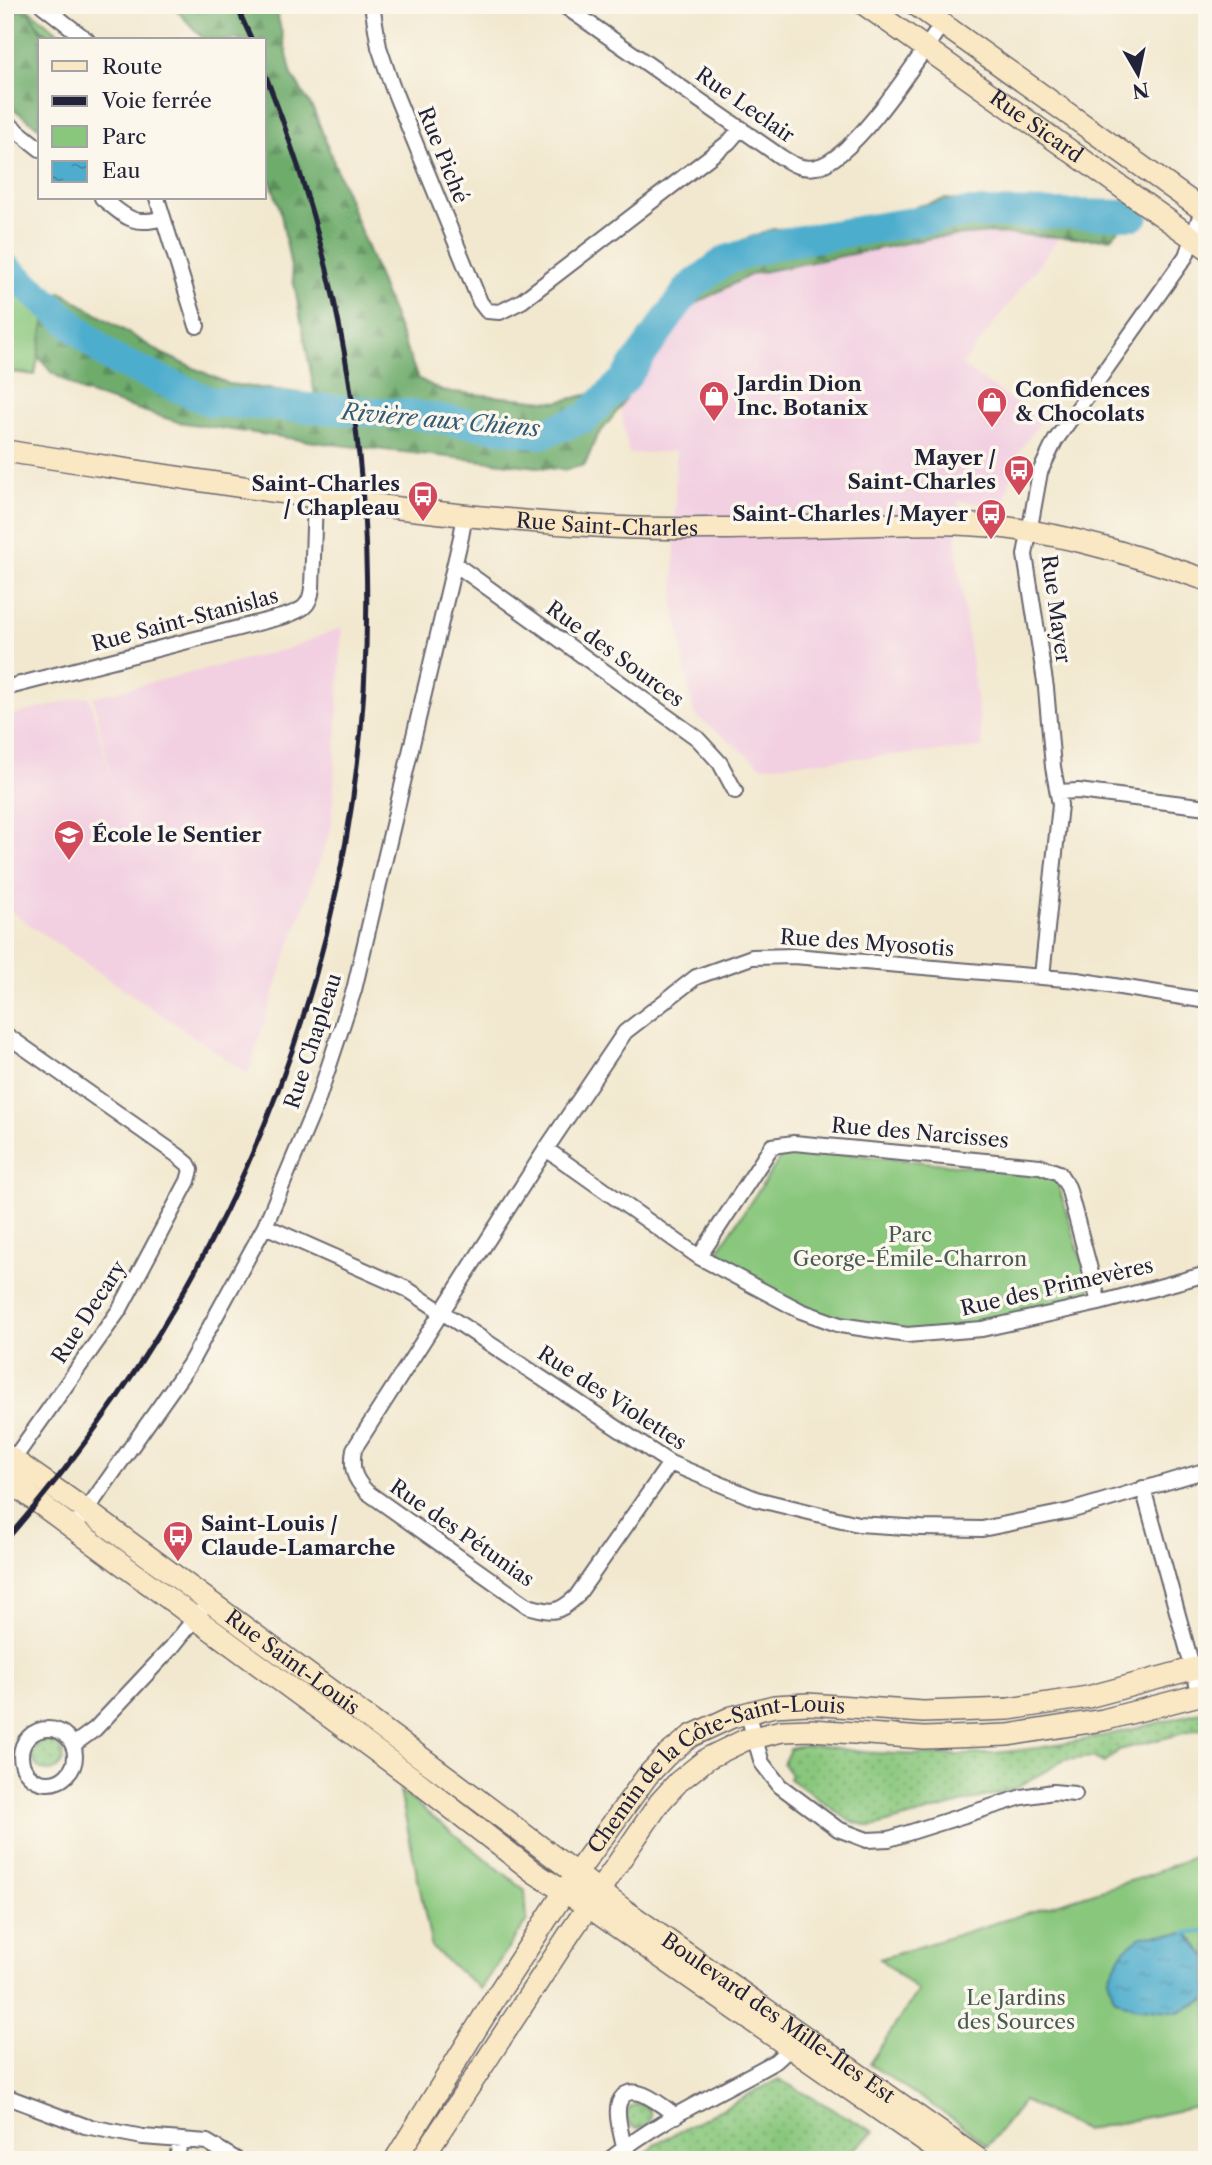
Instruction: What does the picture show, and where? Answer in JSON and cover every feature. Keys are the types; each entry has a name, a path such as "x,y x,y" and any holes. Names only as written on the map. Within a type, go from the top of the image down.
{"street":[{"path":"42,5 84,38"},
{"name":"Rue Piché","path":"372,5 379,47 392,86 480,302 491,312 507,309 528,296 729,142 741,128"},
{"name":"Rue Leclair","path":"563,5 796,166 811,168 822,166 877,117 942,24"},
{"name":"Rue Sicard","path":"865,5 1200,244"},
{"name":"Rue Sicard","path":"916,5 1205,207"},
{"path":"5,121 38,147"},
{"path":"105,200 136,222 147,223 163,218"},
{"path":"158,200 197,326"},
{"name":"Rue Mayer","path":"1042,976 1060,816 1046,688 1025,564 1028,531 1040,472 1053,444 1186,256 1200,244 1205,207"},
{"name":"Rue Saint-Charles","path":"5,451 316,497 465,515 612,527 927,524 989,526 1084,541 1207,580"},
{"name":"Rue Saint-Stanislas","path":"5,688 305,609 312,588 316,497"},
{"name":"Rue Chapleau","path":"80,1520 189,1365 265,1226 316,1105 354,989 465,515"},
{"name":"Rue des Sources","path":"455,564 697,738 720,763 735,791"},
{"path":"1058,792 1078,791 1207,807"},
{"name":"Rue des Myosotis","path":"442,1311 625,1032 696,977 752,957 794,956 1042,976 1207,1001"},
{"name":"Rue Decary","path":"5,1034 177,1155 190,1168 188,1181 120,1309 7,1465"},
{"name":"Rue des Narcisses","path":"699,1257 772,1146 794,1143 1040,1166 1059,1173 1068,1187 1100,1303"},
{"name":"Rue des Primevères","path":"546,1149 699,1257 801,1311 840,1325 907,1335 982,1329 1100,1303 1207,1274"},
{"name":"Rue des Violettes","path":"265,1226 407,1289 670,1463 757,1499 858,1524 982,1529 1070,1511 1207,1470"},
{"name":"Rue des Pétunias","path":"442,1311 354,1449 351,1467 353,1474 367,1492 528,1606 551,1612 563,1608 576,1597 670,1463"},
{"name":"Rue Saint-Louis","path":"7,1465 202,1609 457,1784 570,1883"},
{"path":"1143,1488 1200,1667 1204,1694"},
{"path":"73,1745 95,1729 172,1647 202,1609"},
{"name":"Chemin de la Côte-Saint-Louis","path":"395,2160 570,1883 628,1801 666,1756 701,1731 747,1712 791,1704 923,1712 1009,1709 1088,1697 1200,1667"},
{"name":"Chemin de la Côte-Saint-Louis","path":"421,2160 660,1802 678,1782 708,1758 755,1738 782,1731 812,1730 906,1738 1008,1735 1091,1723 1204,1694"},
{"path":"747,1712 762,1763 780,1786 838,1829 867,1840 889,1839 1022,1797 1053,1792 1075,1794"},
{"name":"Boulevard des Mille-Îles Est","path":"570,1883 795,2040 980,2160"},
{"path":"609,2160 676,2116 776,2061 795,2040"},
{"name":"Boulevard des Mille-Îles Est","path":"795,2040 951,2160"},
{"path":"624,2148 618,2113 619,2102 625,2096 633,2092 647,2095 676,2116"},
{"path":"5,2096 85,2126 143,2137 207,2142 237,2160"},
{"path":"177,2160 180,2140"}],"shaded area":[{"path":"990,233 1060,237 962,365 1041,421 1018,453 1003,507 959,501 956,547 983,748 762,766 694,714 674,604 676,451 629,454 620,408 665,328 687,308 752,274 932,238"},
{"path":"342,627 332,826 248,1074 5,908 5,717 89,696 113,786 93,697 287,649"}],"green space":[{"path":"5,5 12,5 30,13 41,32 54,38 38,38 38,127 5,103"},
{"path":"12,5 23,5 65,38 49,36 30,13"},
{"path":"172,5 275,5 292,75 314,111 415,371 419,379 442,391 556,402 591,394 617,373 666,302 710,262 743,240 773,229 803,228 872,218 946,199 984,204 1098,210 1113,215 1119,229 1111,238 1092,239 990,233 932,238 752,274 687,308 665,328 620,408 596,438 585,465 565,470 322,443 178,422 83,392 51,372 38,356 48,298 61,292 163,354 229,384 315,395 280,209 266,168 266,38 202,38"},
{"path":"5,260 48,298 35,375 5,371"},
{"name":"Parc George-Émile-Charron","path":"787,1148 1055,1175 1094,1299 998,1326 907,1335 801,1311 715,1255"},
{"path":"1207,1710 1207,1727 1119,1750 1104,1763 1092,1757 1065,1760 1014,1789 872,1827 850,1821 789,1778 791,1775 783,1764 790,1749 808,1746 912,1755 961,1755 1024,1750 1116,1733"},
{"path":"48,1741 54,1742 62,1750 62,1762 54,1770 48,1771 42,1770 34,1762 33,1756 34,1750 42,1742"},
{"path":"400,1791 525,1890 527,1921 480,1989 432,1948"},
{"name":"Le Jardins des Sources","path":"1207,1852 1207,1957 1187,1933 1178,2012 1207,1999 1207,2105 1084,2130 1024,2101 988,2146 958,2122 869,2064 918,1991 880,1959 1149,1875"},
{"path":"779,2079 874,2132 840,2160 640,2160 655,2144"},
{"path":"639,2104 648,2107 651,2116 648,2125 639,2128 630,2125 627,2116 630,2107"}],"water":[{"path":"1187,1933 1207,1957 1207,1999 1178,2012 1132,2007 1114,1998 1108,1978 1124,1950 1142,1936"}],"waterway":[{"name":"Rivière aux Chiens","path":"5,267 111,358 211,402 408,414 541,434 585,418 624,380 689,288 726,260 777,244 967,213 1134,215"},
{"path":"1187,1933 1207,1931"}],"railway":[{"path":"236,5 251,38"},
{"path":"5,1541 128,1381 226,1210 299,1030 346,843 366,652 359,458 325,263 266,77"}],"place":[{"name":"Jardin Dion Inc. Botanix","path":"714,423"},
{"name":"Confidences & Chocolats","path":"992,429"},
{"name":"Mayer / Saint-Charles","path":"1019,497"},
{"name":"Saint-Charles / Chapleau","path":"423,523"},
{"name":"Saint-Charles / Mayer","path":"991,541"},
{"name":"École le Sentier","path":"69,862"},
{"name":"Saint-Louis / Claude-Lamarche","path":"178,1563"}]}
